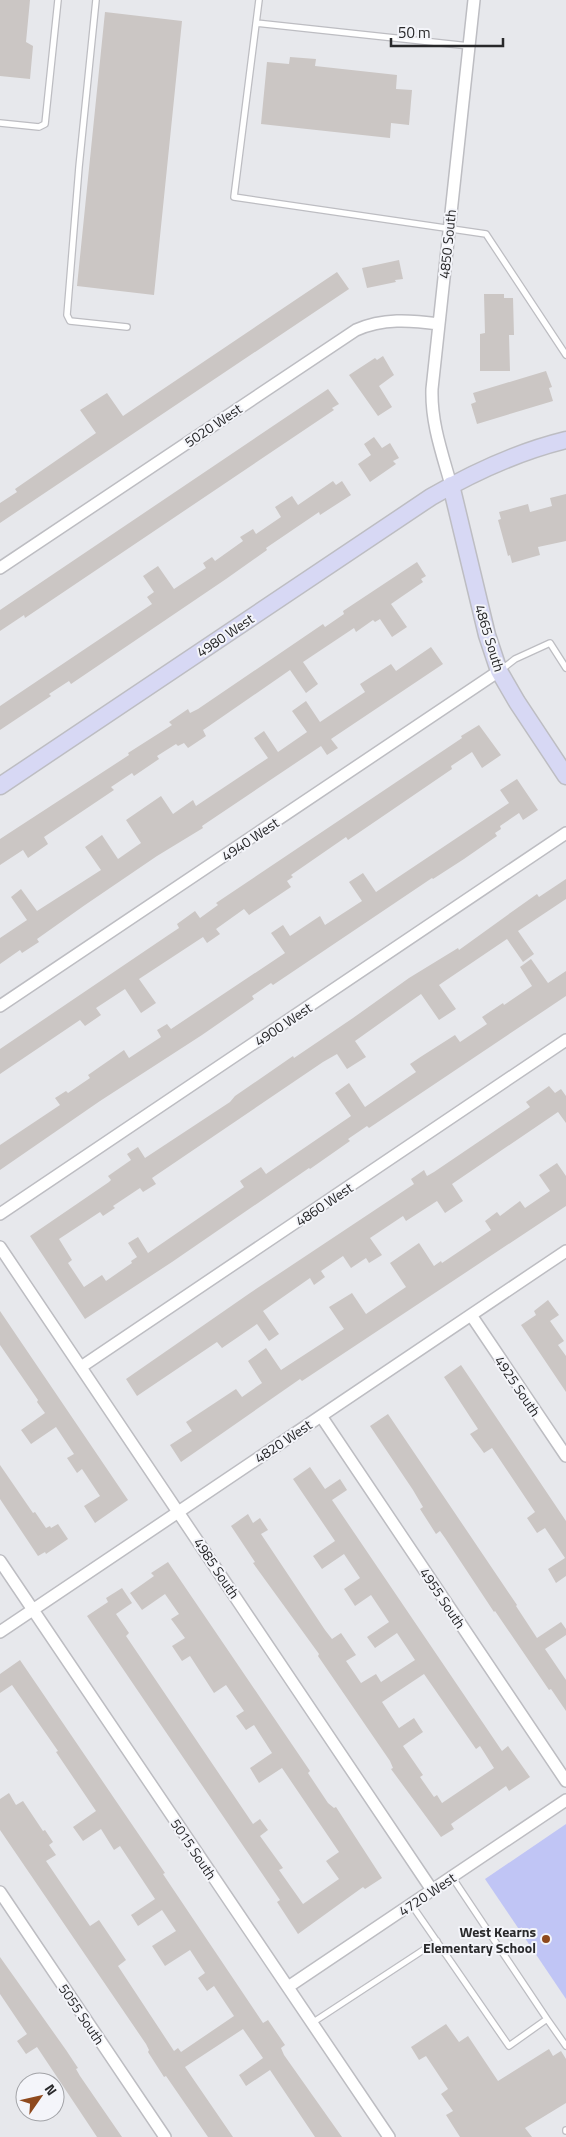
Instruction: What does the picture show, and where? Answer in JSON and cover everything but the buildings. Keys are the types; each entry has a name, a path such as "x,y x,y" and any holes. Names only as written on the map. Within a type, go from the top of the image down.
{"street":[{"name":"4850 South","path":"451,485 434,428 431,408 474,0"},
{"name":"5020 West","path":"0,568 356,330 370,324 385,321 416,321 439,324"},
{"name":"4980 West","path":"0,786 451,485 510,457 566,440"},
{"name":"4865 South","path":"451,485 486,635 499,671 516,702 566,776"},
{"name":"4940 West","path":"0,1006 499,671"},
{"name":"4900 West","path":"0,1214 566,833"},
{"name":"4860 West","path":"81,1367 566,1040"},
{"name":"4985 South","path":"0,1247 432,1890"},
{"name":"4820 West","path":"0,1632 566,1251"},
{"name":"4925 South","path":"471,1315 566,1456"},
{"name":"4955 South","path":"321,1416 566,1781"},
{"name":"5015 South","path":"0,1561 388,2137"},
{"name":"4720 West","path":"288,1987 566,1800"},
{"name":"5055 South","path":"0,1892 165,2137"}],"lane":[{"path":"0,123 39,127 45,124 58,0"},
{"path":"96,0 78,166 67,315 70,321 127,327"},
{"path":"259,0 234,197 449,227 486,234 566,355"},
{"path":"256,23 469,46"},
{"path":"499,671 515,659 550,643 566,668"},
{"path":"452,1877 566,2046"},
{"path":"411,1904 509,2046 548,2019"},
{"path":"312,2023 436,1941"}],"shaded area":[{"name":"West Kearns Elementary School","path":"566,1824 566,1999 485,1879"}],"place":[{"name":"West Kearns Elementary School","path":"546,1939"}]}
